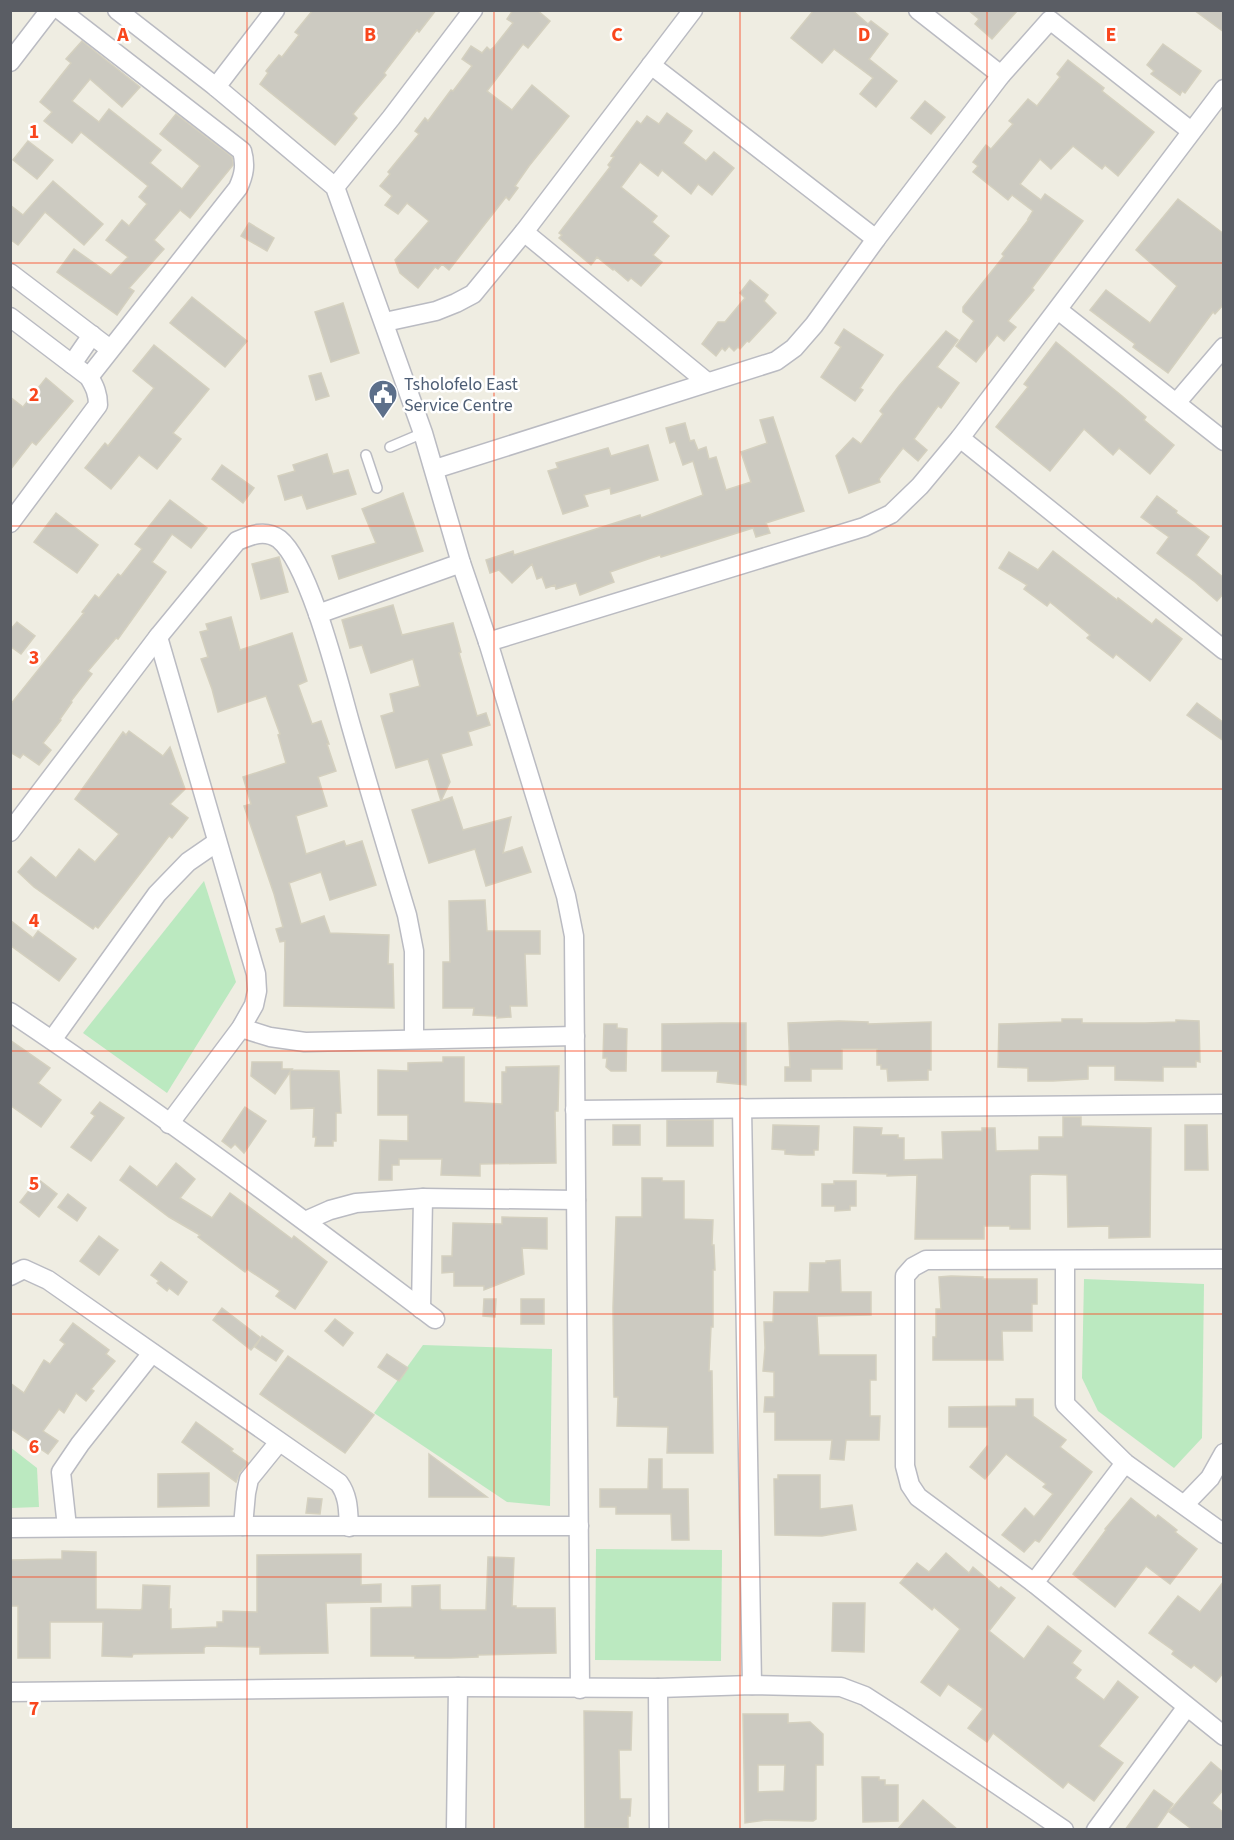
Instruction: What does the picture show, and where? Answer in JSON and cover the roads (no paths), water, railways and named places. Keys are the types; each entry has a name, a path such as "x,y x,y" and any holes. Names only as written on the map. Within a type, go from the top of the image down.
{"street":[{"path":"10,62 50,10"},
{"path":"60,10 242,151 244,159 244,174 238,188 89,377"},
{"path":"117,10 216,87 335,187 423,433 461,563 488,642 537,809 566,896 574,936 580,1689"},
{"path":"216,87 275,10"},
{"path":"335,187 473,10"},
{"path":"385,322 436,311 473,294 524,232 693,10"},
{"path":"918,10 1001,75"},
{"path":"435,470 776,361 794,348 814,325 876,239 1001,75 1054,15 1191,131"},
{"path":"651,65 876,239"},
{"path":"488,642 864,527 891,514 920,486 960,438 1224,89"},
{"path":"524,232 707,382"},
{"path":"10,273 110,349"},
{"path":"1058,310 1224,441"},
{"path":"10,317 89,377 98,394 98,405 10,524"},
{"path":"72,364 92,335"},
{"path":"1177,402 1224,347"},
{"path":"960,438 1224,650"},
{"path":"10,832 158,637 237,541 253,534 267,533 279,540 296,557 318,614 407,915 414,951 414,1038"},
{"path":"318,614 461,563"},
{"path":"158,637 256,974 257,991 254,1005 241,1028 169,1124"},
{"path":"52,1040 157,894 189,862 217,842"},
{"path":"10,1012 304,1221 428,1314 423,1198"},
{"path":"241,1028 270,1037 305,1042 575,1036"},
{"path":"575,1110 1224,1104"},
{"path":"742,1108 752,1685"},
{"path":"304,1221 330,1210 356,1203 423,1198 576,1200"},
{"path":"1224,1259 926,1260 913,1267 905,1276 905,1466 910,1485 918,1497 1034,1583 1186,1708 1224,1736"},
{"path":"1065,1261 1065,1404 1125,1463 1224,1534"},
{"path":"10,1276 24,1269 48,1280 339,1484 345,1492 349,1527"},
{"path":"68,1527 62,1472 67,1462 152,1353"},
{"path":"243,1526 249,1479 279,1442"},
{"path":"1185,1504 1210,1478 1224,1453"},
{"path":"1034,1583 1125,1463"},
{"path":"10,1528 579,1526"},
{"path":"10,1692 458,1687 580,1689 752,1685 841,1687 865,1696 1064,1830"},
{"path":"456,1830 458,1687"},
{"path":"658,1688 659,1830"},
{"path":"1096,1830 1186,1708"}],"lane":[{"path":"390,447 423,433"},
{"path":"366,455 377,489"}],"place":[{"name":"Tsholofelo East Service Centre","path":"383,420"}]}
